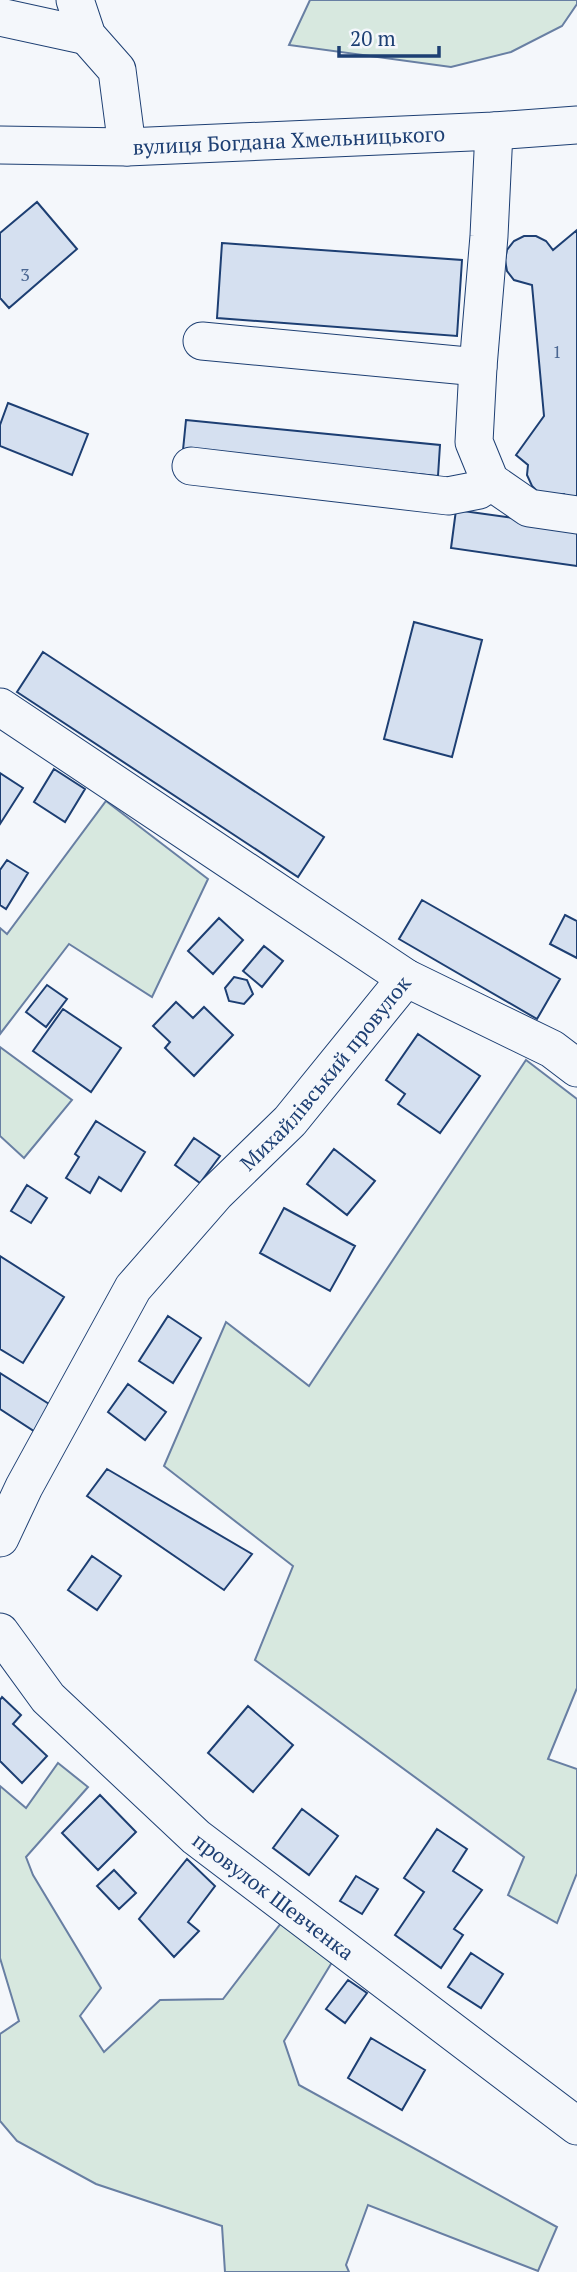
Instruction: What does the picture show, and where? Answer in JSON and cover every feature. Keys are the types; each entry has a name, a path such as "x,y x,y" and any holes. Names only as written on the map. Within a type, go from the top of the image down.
{"street":[{"path":"75,0 87,36 117,70 127,147"},
{"path":"0,17 87,36"},
{"name":"вулиця Богдана Хмельницького","path":"0,145 127,147 577,125"},
{"path":"494,131 474,442 490,481 529,508 577,515"},
{"path":"202,341 478,367"},
{"path":"191,466 448,496 479,490 490,481"},
{"name":"Михайлівський провулок","path":"0,707 406,978 290,1121 216,1194 133,1288 24,1487 0,1538"},
{"path":"406,978 552,1049 577,1068"},
{"name":"провулок Шевченка","path":"0,1632 48,1698 196,1837 577,2126"}],"shaded area":[{"path":"310,0 577,0 577,4 562,26 511,52 451,67 289,45"},
{"path":"106,801 208,879 152,997 69,944 0,1034 0,928 7,934"},
{"path":"0,1047 72,1100 24,1158 0,1136"},
{"path":"526,1060 577,1099 577,1688 548,1759 577,1769 577,1873 557,1923 508,1895 524,1857 255,1660 293,1566 164,1466 226,1322 309,1386"},
{"path":"58,1763 88,1787 26,1857 33,1875 101,1988 80,2016 104,2052 160,2000 223,1999 285,1918 334,1959 284,2041 299,2085 557,2227 538,2271 368,2205 346,2265 349,2272 225,2272 222,2226 96,2184 17,2141 0,2121 0,2034 19,2021 0,1958 0,1786 26,1808"}],"building":[{"path":"37,202 77,249 9,308 0,298 0,233"},
{"path":"577,230 576,504 564,494 552,497 540,494 527,475 528,465 516,455 544,416 532,285 514,280 507,271 505,260 507,250 514,241 524,236 536,236 546,241 553,250"},
{"path":"222,243 462,260 457,336 217,318"},
{"path":"8,403 88,434 72,475 0,446 0,425"},
{"path":"186,420 440,445 438,476 183,450"},
{"path":"456,510 577,527 577,566 451,548"},
{"path":"414,622 482,640 452,757 384,739"},
{"path":"43,652 324,837 298,877 17,692"},
{"path":"54,769 85,789 65,822 34,802"},
{"path":"0,773 23,788 0,824"},
{"path":"7,860 28,873 6,909 0,905 0,870"},
{"path":"422,900 560,979 537,1019 399,939"},
{"path":"565,915 577,921 577,958 550,944"},
{"path":"219,918 243,940 213,974 188,951"},
{"path":"264,946 283,961 262,987 243,971"},
{"path":"234,977 247,980 253,994 244,1004 229,1001 225,988"},
{"path":"47,985 67,999 46,1027 26,1012"},
{"path":"176,1002 193,1018 204,1007 233,1035 194,1076 165,1048 170,1042 153,1026"},
{"path":"63,1009 121,1048 91,1092 33,1051"},
{"path":"418,1034 480,1076 440,1133 398,1104 405,1094 386,1080"},
{"path":"96,1121 145,1152 121,1191 99,1177 90,1193 66,1178 79,1157 75,1154"},
{"path":"194,1138 220,1156 200,1183 175,1165"},
{"path":"334,1149 375,1181 347,1215 307,1184"},
{"path":"27,1185 47,1198 31,1223 11,1211"},
{"path":"284,1208 355,1246 330,1291 260,1253"},
{"path":"0,1256 64,1297 23,1363 0,1349"},
{"path":"168,1316 201,1338 173,1383 139,1361"},
{"path":"0,1373 57,1409 40,1435 0,1409"},
{"path":"128,1384 166,1412 145,1440 108,1412"},
{"path":"107,1469 252,1554 224,1590 87,1496"},
{"path":"92,1556 121,1576 97,1610 68,1590"},
{"path":"2,1697 21,1715 13,1724 47,1756 22,1783 0,1761"},
{"path":"248,1706 293,1745 253,1792 208,1753"},
{"path":"100,1795 136,1832 98,1870 62,1833"},
{"path":"302,1809 338,1836 309,1875 273,1848"},
{"path":"437,1829 467,1849 453,1871 482,1890 454,1929 463,1935 441,1968 395,1935 424,1892 404,1878"},
{"path":"187,1859 215,1886 188,1922 199,1931 174,1957 139,1919"},
{"path":"114,1870 136,1893 119,1909 97,1886"},
{"path":"356,1876 378,1889 362,1914 340,1901"},
{"path":"471,1953 503,1974 481,2008 448,1987"},
{"path":"348,1980 367,1993 345,2023 326,2009"},
{"path":"371,2038 425,2070 402,2110 348,2078"}]}
